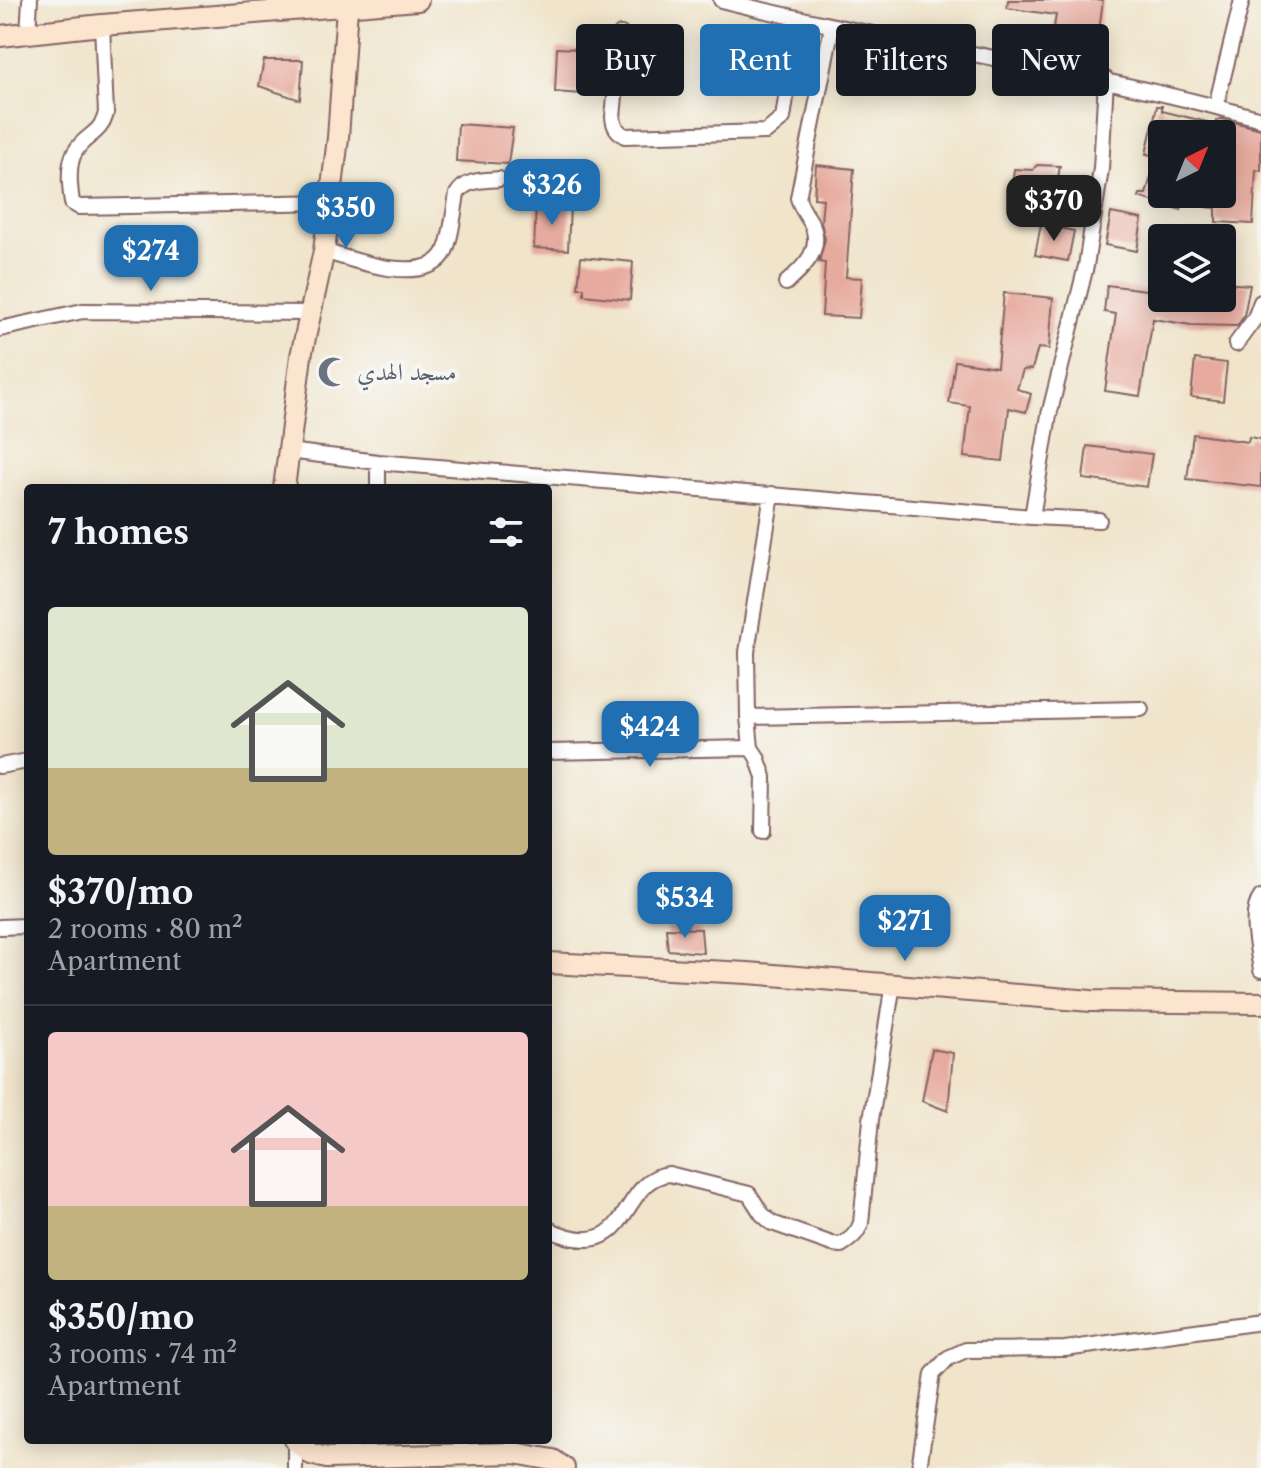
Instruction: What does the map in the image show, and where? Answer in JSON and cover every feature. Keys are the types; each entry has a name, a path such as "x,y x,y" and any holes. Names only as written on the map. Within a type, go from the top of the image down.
{"street":[{"path":"28,33 30,0"},
{"path":"0,36 418,0"},
{"path":"721,0 798,19 992,57"},
{"path":"1216,106 1242,0"},
{"path":"284,484 308,313 324,251 339,124 347,7"},
{"path":"615,96 613,117 616,129 625,136 766,132 783,118 798,19"},
{"path":"102,25 106,113 103,124 75,150 71,164 72,203 79,207 330,202"},
{"path":"786,283 810,259 815,246 815,234 798,198 832,26"},
{"path":"1109,80 1261,119"},
{"path":"1032,517 1049,415 1086,266 1101,169 1105,96"},
{"path":"324,251 378,268 424,267 436,263 445,252 457,194 462,187 469,182 499,179"},
{"path":"1236,344 1255,318 1261,302"},
{"path":"0,329 83,311 308,313"},
{"path":"288,451 378,462 1099,520"},
{"path":"378,462 378,484"},
{"path":"763,831 764,777 751,748 747,652 772,494"},
{"path":"748,717 1141,709"},
{"path":"552,752 751,748"},
{"path":"0,766 24,762"},
{"path":"1261,897 1256,904 1256,931 1261,970"},
{"path":"0,927 24,926"},
{"path":"552,963 893,984 1091,1001 1261,1003"},
{"path":"552,1230 572,1237 592,1239 601,1236 618,1224 647,1184 658,1176 669,1174 749,1194 772,1223 832,1244 841,1245 850,1239 861,1223 871,1120 893,984"},
{"path":"919,1468 933,1374 939,1365 958,1352 1065,1349 1261,1322"},
{"path":"295,1444 295,1468"},
{"path":"300,1444 311,1454 327,1458 515,1453 553,1460 564,1468"}],"building":[{"path":"1008,0 1103,0 1100,24 1054,24 1056,15 1007,8"},
{"path":"557,48 576,49 576,94 555,92"},
{"path":"264,60 303,60 300,100 259,86"},
{"path":"1157,106 1162,106 1162,111 1199,120 1154,120"},
{"path":"1236,123 1261,129 1261,171 1256,170 1253,224 1216,222 1216,208 1236,208"},
{"path":"458,124 513,128 508,164 456,161"},
{"path":"816,165 854,169 846,277 862,278 859,318 822,316 825,263 819,262 825,239 821,222 823,199 814,198"},
{"path":"1037,165 1060,166 1053,208 1010,204 1014,169 1033,170"},
{"path":"1148,187 1148,200 1139,197 1140,194 1146,194"},
{"path":"536,205 570,206 568,250 534,248"},
{"path":"1111,213 1142,219 1137,251 1105,245"},
{"path":"1041,224 1074,231 1068,261 1035,255"},
{"path":"581,257 633,262 630,300 584,295 584,288 578,288"},
{"path":"1236,284 1250,285 1244,316 1237,326 1191,325 1153,319 1140,396 1105,391 1116,314 1104,312 1107,285 1148,290 1148,312 1236,312"},
{"path":"1004,293 1053,298 1049,349 1038,348 1032,369 1023,370 1017,389 1031,394 1026,412 1009,408 1003,461 964,457 970,406 949,403 955,361 997,367"},
{"path":"1195,359 1227,363 1223,401 1191,397"},
{"path":"1193,434 1248,442 1249,437 1261,439 1261,487 1187,479"},
{"path":"1087,446 1152,454 1147,487 1083,479"},
{"path":"666,928 701,929 703,953 668,950"},
{"path":"932,1049 953,1053 948,1111 922,1101"}],"place":[{"name":"مسجد الهدي","path":"333,372"}]}
